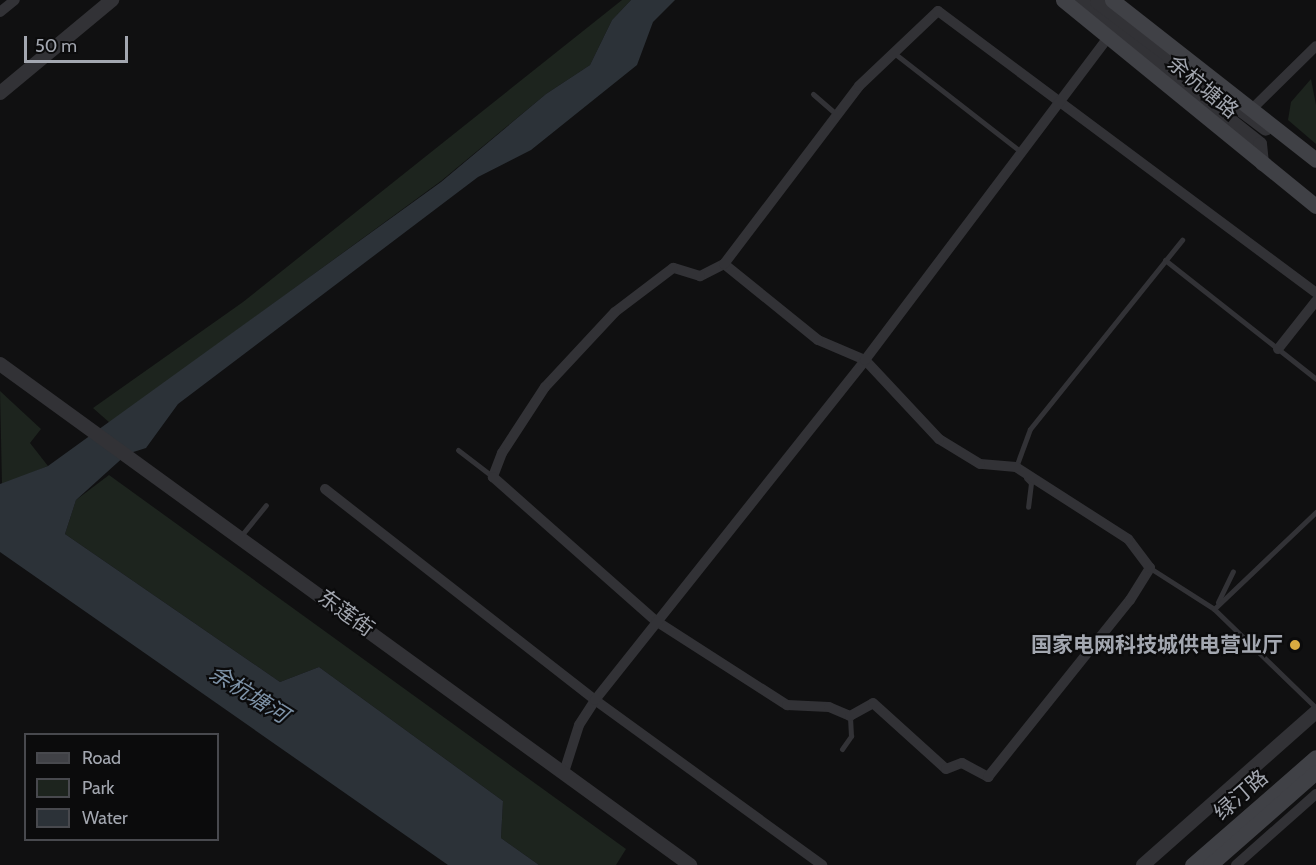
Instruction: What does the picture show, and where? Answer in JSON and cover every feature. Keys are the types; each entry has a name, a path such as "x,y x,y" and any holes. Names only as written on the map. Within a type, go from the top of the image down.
{"main road":[{"name":"余杭塘路","path":"1063,0 1316,206"},
{"name":"余杭塘路","path":"1112,0 1316,159"},
{"name":"绿汀路","path":"1192,865 1316,756"},
{"name":"绿汀路","path":"1210,865 1316,772"}],"street":[{"path":"0,12 15,0"},
{"path":"0,93 112,0"},
{"path":"1079,0 1260,144 1262,164"},
{"path":"1094,0 1269,132 1295,142"},
{"path":"724,264 818,340 865,360 939,438 980,464 1016,467 1128,539 1150,568 988,777 962,763 946,769 873,703 850,716 829,707 787,705 656,621 493,477 502,453 545,387 615,312 674,268 700,276 724,264 837,115 894,53 938,11 1060,99 1316,293"},
{"path":"565,769 579,725 595,700 865,360 1109,36"},
{"path":"1253,108 1316,46"},
{"path":"1278,349 1316,301"},
{"name":"东莲街","path":"0,364 79,426 240,537 565,769 690,865"},
{"path":"325,489 595,700 822,865"},
{"path":"1143,865 1316,710"},
{"path":"1236,865 1316,794"}],"lane":[{"path":"894,53 1023,153"},
{"path":"813,94 837,115"},
{"path":"1028,507 1031,483 1016,467 1030,429 1182,240"},
{"path":"1165,260 1316,379"},
{"path":"458,450 493,477"},
{"path":"240,537 266,505"},
{"path":"1214,609 1316,512"},
{"path":"1150,568 1214,609 1316,710"},
{"path":"1214,609 1233,571"},
{"path":"842,749 851,736 850,716"}],"green space":[{"path":"622,0 631,0 612,20 590,65 546,94 441,181 110,423 93,408 243,302"},
{"path":"1311,79 1316,105 1316,144 1288,120 1291,102"},
{"path":"0,391 41,429 30,443 48,466 2,485"},
{"path":"109,475 626,849 616,865 539,865 501,838 503,801 319,667 280,682 65,534 76,500"}],"water":[{"name":"余杭塘河","path":"631,0 675,0 653,22 637,65 531,150 478,177 178,404 146,448 127,454 76,500 65,534 280,682 319,667 503,801 501,838 539,865 448,865 0,552 0,484 48,466 441,182 546,94 590,65 612,20"}],"place":[{"name":"国家电网科技城供电营业厅","path":"1295,645"}]}
